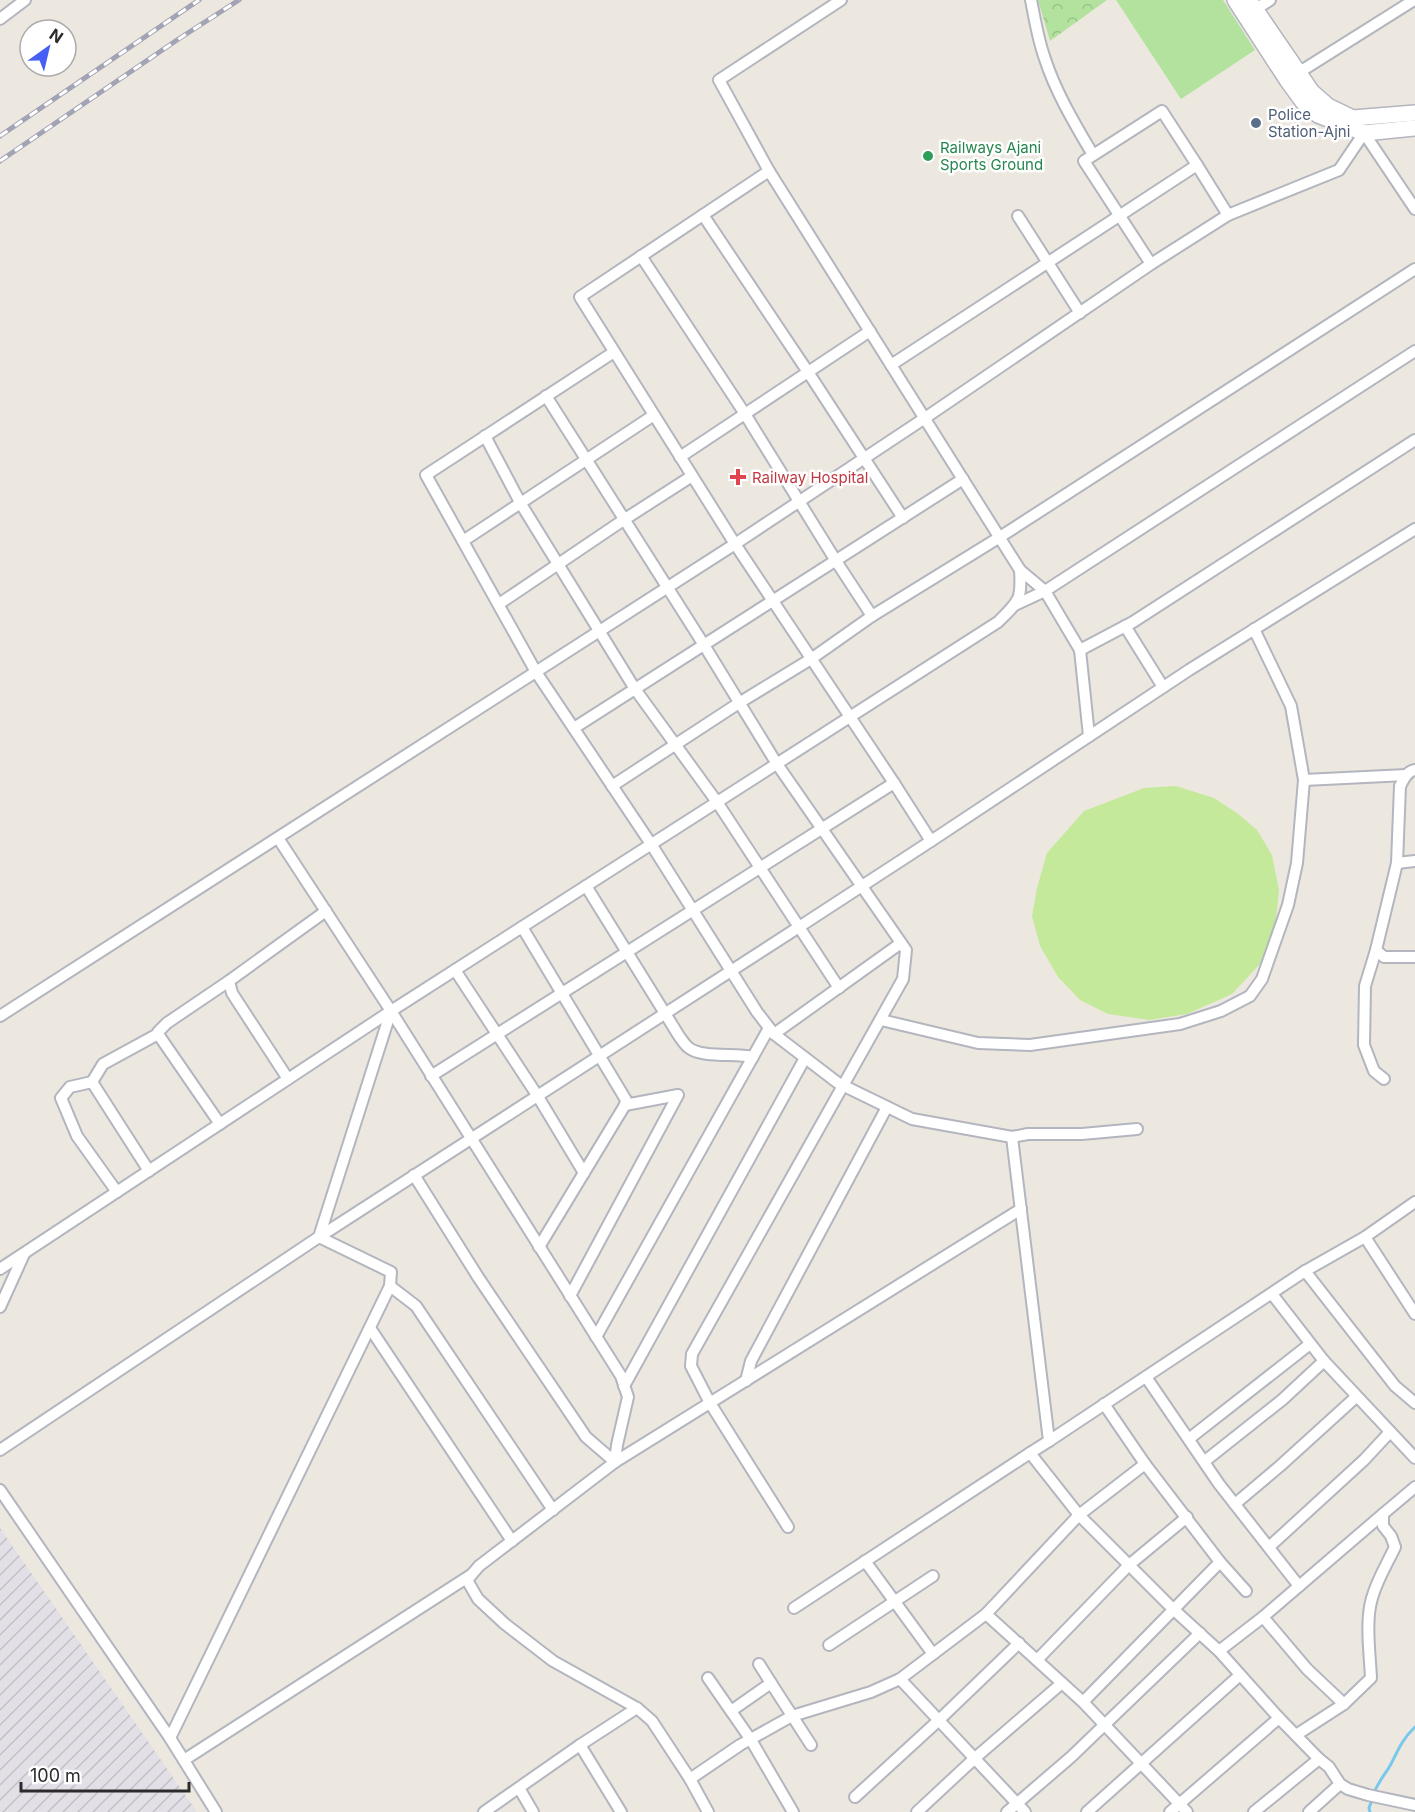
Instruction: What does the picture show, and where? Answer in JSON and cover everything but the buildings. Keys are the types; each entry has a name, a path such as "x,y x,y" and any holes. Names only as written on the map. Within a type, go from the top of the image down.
{"main road":[{"path":"1235,0 1303,102 1318,115 1364,133 1415,128"},
{"path":"1252,5 1311,92 1328,106 1353,118 1364,133"},
{"path":"1353,118 1415,113"}],"street":[{"path":"0,19 26,0"},
{"path":"841,0 719,80 769,171 1020,570 1045,591 1080,650 1089,736"},
{"path":"1031,0 1048,67 1066,109 1093,155"},
{"path":"1252,5 1270,0"},
{"path":"1298,73 1414,0"},
{"path":"0,4 9,11"},
{"path":"1151,264 1084,160 1162,111 1228,215"},
{"path":"0,1016 735,544 1151,264 1228,215 1339,170 1364,133 1415,209"},
{"path":"891,365 1197,165"},
{"path":"769,171 580,297 735,544 931,841"},
{"path":"703,215 903,518"},
{"path":"1018,216 1080,312"},
{"path":"641,256 745,414 798,502 872,616"},
{"path":"612,786 811,659 872,616 1000,537 1415,269"},
{"path":"680,457 870,331"},
{"path":"1015,605 1045,591 1415,351"},
{"path":"614,352 426,475 536,672 651,844 757,1012 772,1031 838,1083 912,1119 1012,1137 1028,1134 1082,1134 1137,1128"},
{"path":"546,396 777,764 906,950 903,979 692,1354 691,1366 710,1403 788,1527"},
{"path":"463,541 654,415"},
{"path":"485,436 521,504 635,689 717,802 839,988"},
{"path":"1080,650 1125,626 1415,440"},
{"path":"499,604 692,476"},
{"path":"574,728 963,479"},
{"path":"0,1450 319,1237 931,841 1163,687 1415,529"},
{"path":"0,1269 391,1011 998,622 1015,605 1022,591 1020,570"},
{"path":"1125,626 1163,687"},
{"path":"881,1020 978,1042 1030,1045 1180,1024 1221,1011 1250,996 1262,979 1288,905 1297,863 1304,780 1291,706 1254,629"},
{"path":"1304,780 1411,773"},
{"path":"1384,1080 1374,1071 1364,1045 1365,986 1397,863 1400,786 1411,773"},
{"path":"431,1076 894,783"},
{"path":"278,838 391,1011 621,1376 628,1397 616,1444 615,1462"},
{"path":"1397,863 1415,861"},
{"path":"586,886 688,1047 699,1053 740,1054 753,1057"},
{"path":"117,1192 77,1136 61,1098 69,1087 92,1082 103,1064 159,1034 158,1032 167,1023 326,911"},
{"path":"522,927 626,1100 625,1106 539,1247"},
{"path":"596,1337 753,1057 772,1031 839,988 901,943"},
{"path":"1376,950 1384,957 1415,957"},
{"path":"456,970 537,1095 584,1173"},
{"path":"229,981 232,993 288,1079"},
{"path":"319,1237 391,1011"},
{"path":"159,1034 220,1124"},
{"path":"624,1386 805,1058"},
{"path":"92,1082 149,1171"},
{"path":"570,1296 678,1095 625,1106"},
{"path":"746,1381 752,1361 887,1107"},
{"path":"1012,1137 1049,1441"},
{"path":"414,1175 478,1277 586,1437 615,1462"},
{"path":"794,1608 1305,1271 1365,1237 1415,1202"},
{"path":"708,1812 652,1720 637,1708 553,1661 505,1624 478,1599 467,1580 479,1566 615,1462 1021,1209"},
{"path":"170,1738 390,1286 391,1272 319,1237"},
{"path":"1365,1237 1415,1314"},
{"path":"0,1307 24,1253"},
{"path":"1305,1271 1395,1386 1415,1403"},
{"path":"390,1286 416,1306 553,1510"},
{"path":"1272,1294 1324,1361 1415,1458"},
{"path":"370,1328 512,1541"},
{"path":"1190,1438 1310,1344"},
{"path":"1205,1461 1282,1400 1324,1361"},
{"path":"1146,1377 1190,1438 1219,1484 1299,1586"},
{"path":"1235,1504 1356,1397"},
{"path":"1104,1404 1145,1464 1220,1562 1246,1590"},
{"path":"1269,1547 1364,1460 1390,1432"},
{"path":"1030,1453 1079,1515 1173,1609 1219,1651 1279,1718 1329,1767 1340,1784 1348,1789 1373,1796 1414,1802"},
{"path":"690,1779 740,1745 792,1716 871,1692 900,1679 986,1614 1079,1515 1145,1464"},
{"path":"1219,1651 1263,1617 1415,1487"},
{"path":"0,1490 170,1738 216,1812"},
{"path":"1296,1735 1344,1704 1371,1678 1369,1625 1371,1601 1395,1547 1391,1536 1383,1526 1383,1514"},
{"path":"1037,1660 1129,1565 1187,1517"},
{"path":"865,1561 933,1654"},
{"path":"1083,1702 1220,1562"},
{"path":"184,1760 472,1574"},
{"path":"829,1645 933,1576"},
{"path":"986,1614 1083,1702 1188,1812"},
{"path":"1263,1617 1307,1669 1344,1704"},
{"path":"1007,1812 1071,1757 1200,1633"},
{"path":"855,1797 1019,1643"},
{"path":"759,1664 811,1745"},
{"path":"1087,1812 1240,1675"},
{"path":"708,1678 751,1740 791,1811"},
{"path":"900,1679 1025,1812"},
{"path":"730,1711 771,1683"},
{"path":"917,1812 1062,1683"},
{"path":"484,1812 580,1744 637,1708"},
{"path":"1170,1812 1279,1718"},
{"path":"580,1744 621,1812"},
{"path":"1254,1812 1319,1759"},
{"path":"1309,1812 1340,1784"},
{"path":"519,1788 533,1812"}],"shaded area":[{"path":"0,1528 197,1812 0,1812"}],"green space":[{"path":"1038,0 1107,0 1050,41"},
{"path":"1116,0 1223,0 1255,50 1181,99"},
{"path":"1176,786 1214,798 1257,830 1272,855 1279,890 1275,928 1260,964 1232,994 1187,1014 1149,1020 1108,1014 1080,1000 1058,977 1040,946 1032,916 1047,853 1084,811 1144,788"}],"waterway":[{"path":"1374,1793 1401,1744 1415,1727"},
{"path":"1370,1812 1372,1800"}],"railway":[{"path":"0,136 199,0"},
{"path":"0,161 239,0"}],"place":[{"name":"Police Station-Ajni","path":"1256,123"},
{"name":"Railways Ajani Sports Ground","path":"928,156"},
{"name":"Railway Hospital","path":"738,477"}]}
